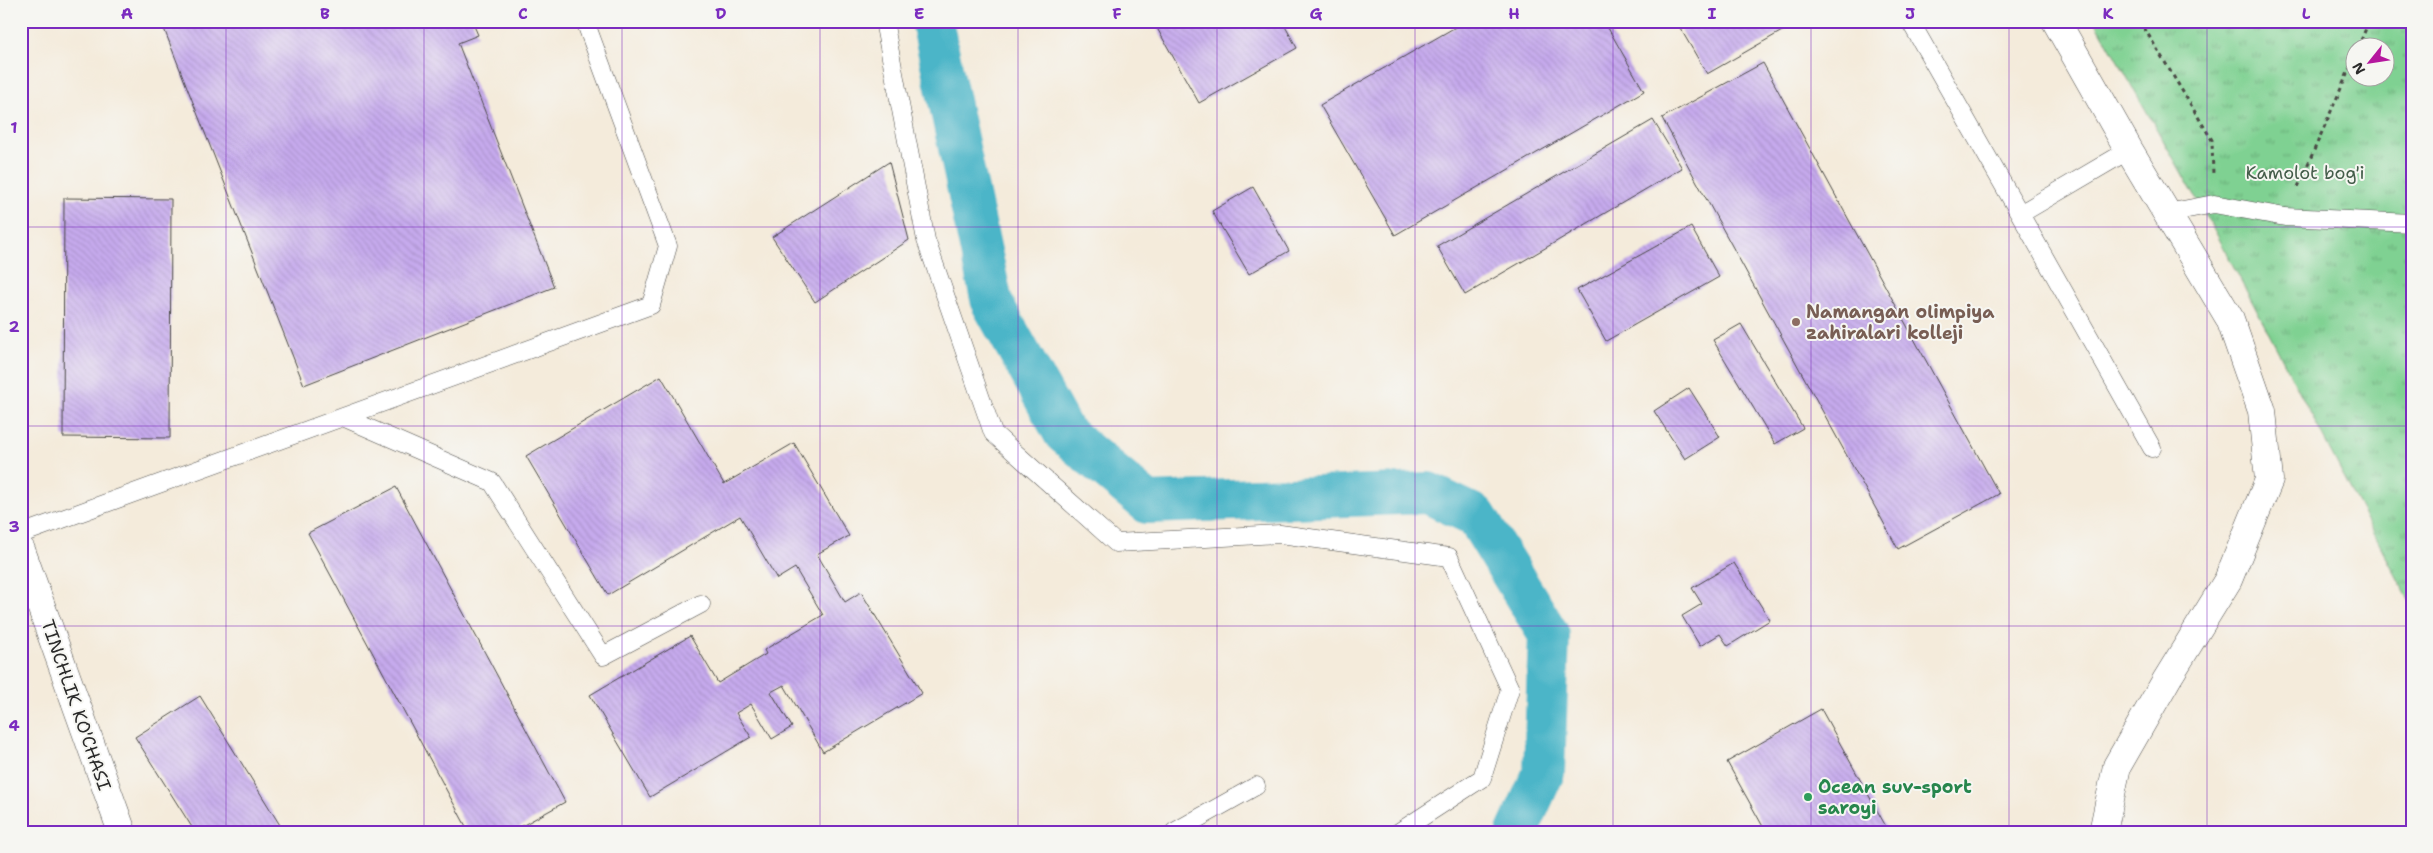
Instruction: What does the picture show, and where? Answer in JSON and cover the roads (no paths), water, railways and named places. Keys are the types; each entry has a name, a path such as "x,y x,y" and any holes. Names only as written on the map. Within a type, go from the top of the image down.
{"street":[{"path":"2056,21 2129,150 2230,319 2262,411 2269,480 2228,580 2167,679 2117,766 2103,832"},
{"name":"TINCHLIK KO'CHASI","path":"21,550 122,832"}],"lane":[{"path":"21,534 651,305 668,246 585,21"},
{"path":"884,21 926,240 994,432 1116,543 1280,534 1449,557 1510,689 1482,778 1399,832"},
{"path":"1910,21 2152,448"},
{"path":"2020,214 2129,150"},
{"path":"2167,213 2214,204 2286,217 2412,223"},
{"path":"343,417 492,482 603,656 701,604"},
{"path":"1174,832 1256,786"}],"waterway":[{"path":"932,21 992,303 1064,433 1148,503 1428,493 1476,516 1549,635 1544,772 1517,832"}],"place":[{"name":"Namangan olimpiya zahiralari kolleji","path":"1796,322"},
{"name":"Ocean suv-sport saroyi","path":"1808,797"}],"park label":[{"name":"Kamolot bog'i","path":"2305,173"}]}
